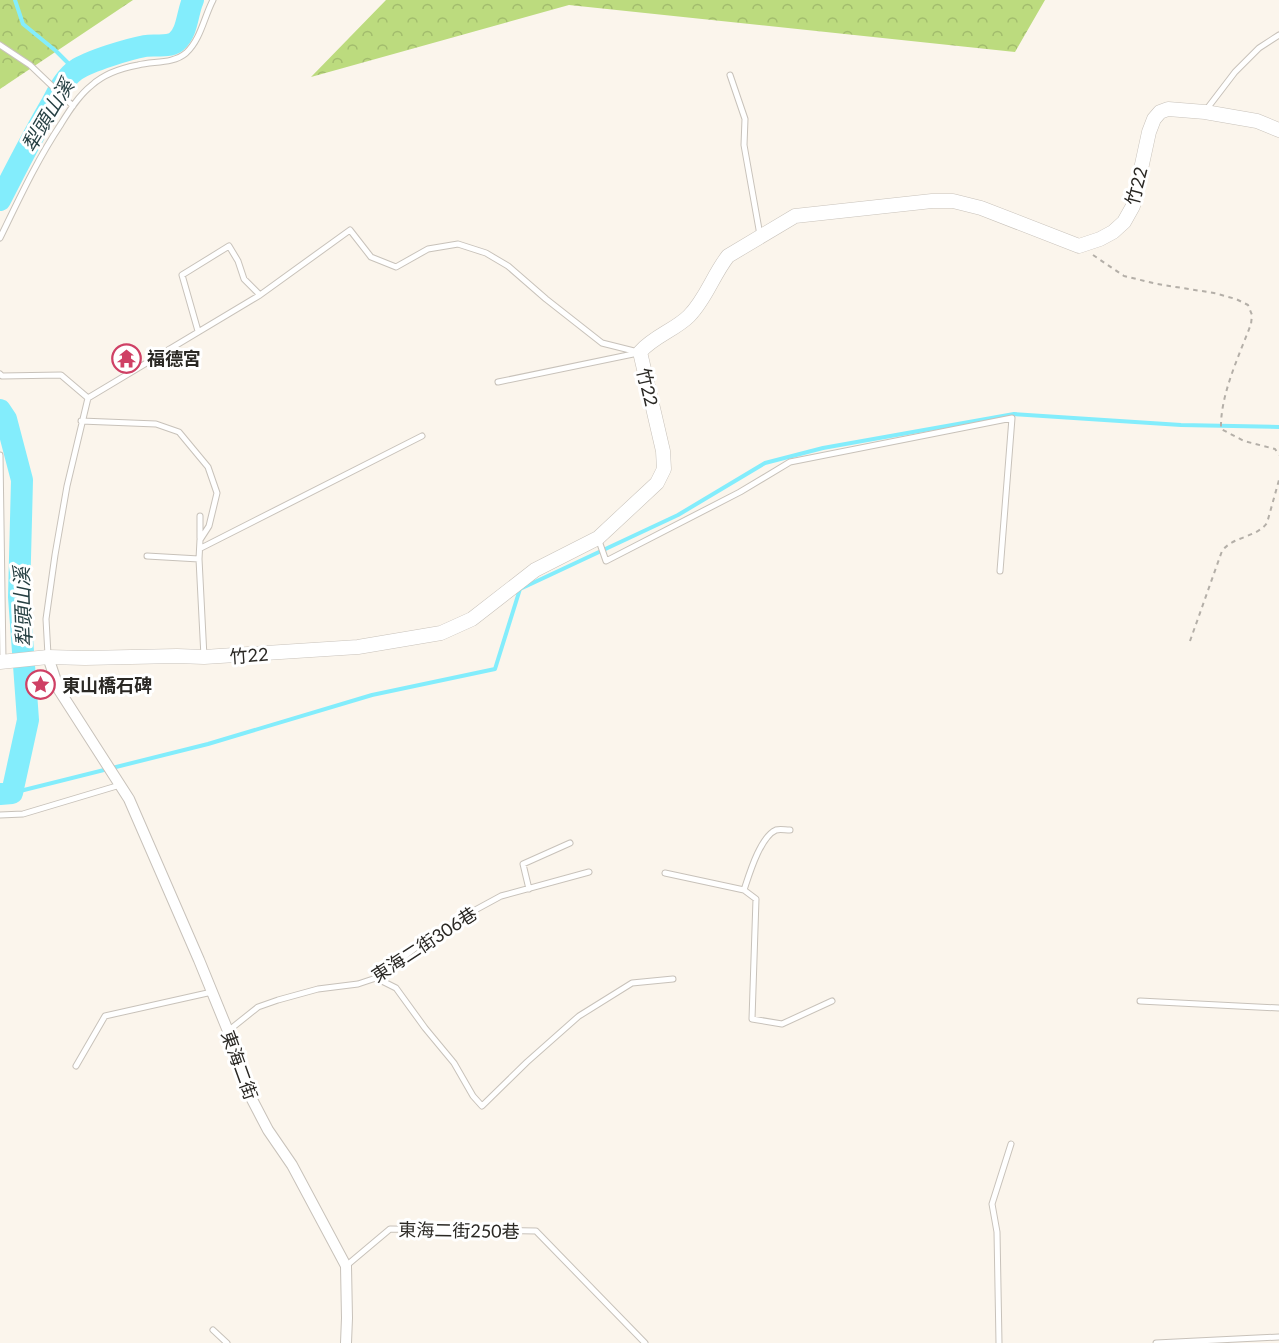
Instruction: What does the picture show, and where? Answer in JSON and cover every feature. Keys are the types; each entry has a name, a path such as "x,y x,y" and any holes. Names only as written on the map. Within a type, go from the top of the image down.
{"street":[{"name":"竹22","path":"2,662 48,657 204,657 358,646 441,633 472,619 535,570 598,538 657,483 664,469 663,451 640,352 647,344 687,318 698,307 720,266 728,256 795,216 932,201 953,201 981,208 1079,246 1100,239 1113,232 1124,222 1133,206 1151,126 1160,112 1168,109 1205,112 1257,121 1279,130"},
{"name":"東海二街","path":"48,657 59,690 129,799 228,1031 245,1086 268,1130 292,1165 346,1266 346,1343"}],"lane":[{"path":"0,238 43,151 73,106 91,85 107,74 139,64 164,62 185,53 198,37 207,10 213,0"},
{"path":"1205,112 1235,72 1259,48 1279,35"},
{"path":"0,45 30,64 73,106"},
{"path":"730,75 745,119 744,145 760,237"},
{"path":"48,657 46,619 55,555 67,486 88,398 260,295 350,230 371,257 396,267 428,249 458,244 486,253 508,266 602,343 640,352"},
{"path":"198,331 182,275 229,246 238,261 244,279 260,295"},
{"path":"498,382 640,352"},
{"path":"1,376 61,375 88,398"},
{"path":"598,538 606,561 740,492 790,462 1012,418 1000,570"},
{"path":"81,421 156,424 179,432 208,467 217,493 209,526 200,540"},
{"path":"201,548 422,436"},
{"path":"0,454 2,662"},
{"path":"200,516 199,559 204,657"},
{"path":"147,556 199,559"},
{"path":"0,815 23,814 120,785"},
{"path":"744,890 755,858 770,834 778,829 790,830"},
{"path":"529,889 523,864 570,843"},
{"name":"東海二街306巷","path":"228,1031 258,1007 318,989 358,984 376,978 418,946 501,896 589,872"},
{"path":"665,873 744,890 756,899 752,1019 782,1024 832,1001"},
{"path":"376,978 396,988 454,1063 473,1096 482,1106 579,1016 632,983 673,979"},
{"path":"76,1065 105,1016 212,992"},
{"path":"1140,1001 1279,1008"},
{"path":"999,1343 997,1232 992,1204 1011,1144"},
{"name":"東海二街250巷","path":"346,1266 390,1228 536,1231 645,1343"},
{"path":"213,1330 227,1343"},
{"path":"1156,1343 1279,1336"}],"path":[{"path":"1079,246 1124,276 1157,284 1215,293 1248,305 1252,315 1251,324 1228,387 1221,429 1244,441 1275,449 1279,455"},
{"path":"1190,641 1222,550 1231,543 1263,529 1267,523 1279,480"}],"green space":[{"path":"0,0 133,0 0,89"},
{"path":"386,0 1045,0 1015,52 569,5 311,77"}],"waterway":[{"path":"15,0 23,24 75,70"},
{"name":"犁頭山溪","path":"0,200 38,127 68,77 76,70 109,56 145,46 169,45 176,42 185,28 193,0"},
{"name":"犁頭山溪","path":"0,410 6,419 22,480 19,597 28,720 12,793 0,794"},
{"path":"12,793 208,744 372,695 495,669 520,589 678,515 765,463 823,448 1014,414 1181,425 1279,427"}],"place":[{"name":"福德宮","path":"126,358"},
{"name":"東山橋石碑","path":"41,685"}]}
